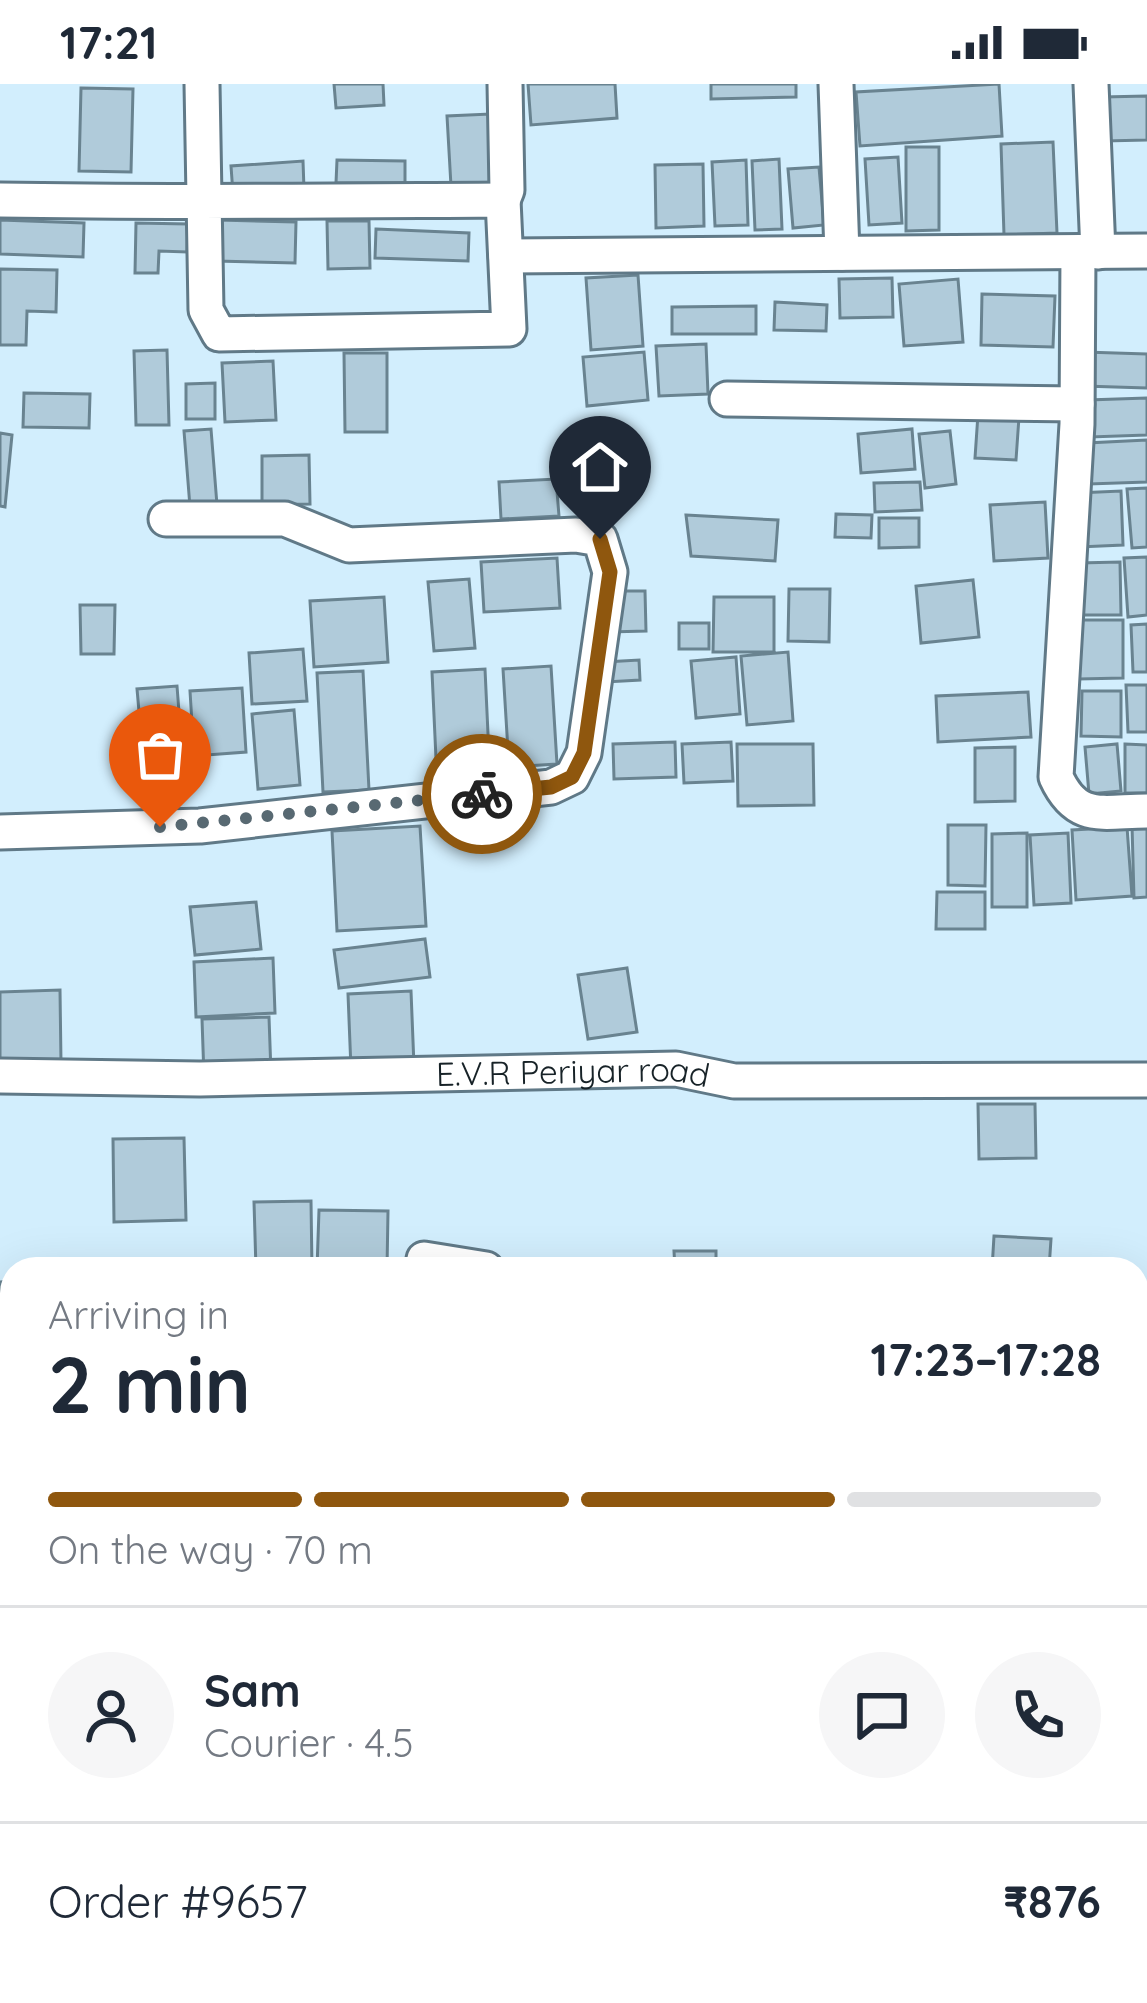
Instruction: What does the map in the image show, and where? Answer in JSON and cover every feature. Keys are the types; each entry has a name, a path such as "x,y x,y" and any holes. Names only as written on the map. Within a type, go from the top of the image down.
{"street":[{"path":"202,84 206,310 219,334 509,329 503,200 507,190 505,84"},
{"path":"836,84 842,253"},
{"path":"1091,84 1088,252 1056,777 1066,799 1082,812 1147,811"},
{"path":"0,200 503,200"},
{"path":"506,256 1147,251"},
{"path":"728,399 1077,404"},
{"path":"0,832 200,826 551,787 572,777 584,753 610,572 600,539 576,535 350,545 285,519 166,519"},
{"name":"E.V.R Periyar road","path":"0,1076 200,1079 676,1069 734,1081 1147,1080"}],"building":[{"path":"334,84 383,84 384,105 336,108"},
{"path":"528,84 615,84 617,118 531,125"},
{"path":"711,84 796,84 796,97 711,99"},
{"path":"999,84 1002,136 860,146 856,92"},
{"path":"81,88 133,89 131,172 79,171"},
{"path":"1147,96 1147,140 1104,141 1103,97"},
{"path":"490,114 494,184 451,186 447,116"},
{"path":"1053,142 1057,233 1004,235 1001,144"},
{"path":"906,147 939,147 939,230 906,231"},
{"path":"898,157 902,223 869,225 865,159"},
{"path":"779,159 782,229 755,230 752,161"},
{"path":"337,160 405,161 405,183 336,183"},
{"path":"746,160 748,225 715,226 712,162"},
{"path":"303,161 304,189 233,194 231,166"},
{"path":"703,164 704,226 656,228 655,165"},
{"path":"819,167 824,225 793,228 788,169"},
{"path":"0,220 84,223 83,257 0,254"},
{"path":"217,220 296,222 295,263 216,261"},
{"path":"327,221 369,221 370,268 328,269"},
{"path":"136,223 188,224 187,252 159,251 158,273 135,273"},
{"path":"376,229 469,233 468,261 375,258"},
{"path":"0,269 57,270 56,312 27,311 26,345 0,345"},
{"path":"638,275 643,346 591,350 586,278"},
{"path":"892,278 893,317 840,318 839,279"},
{"path":"958,279 963,342 904,346 899,284"},
{"path":"982,294 1055,296 1053,347 981,345"},
{"path":"775,302 827,305 826,331 774,330"},
{"path":"756,306 756,334 672,334 672,307"},
{"path":"706,344 708,394 659,396 656,346"},
{"path":"167,350 169,425 136,425 134,351"},
{"path":"644,352 648,400 587,406 583,357"},
{"path":"1084,352 1147,354 1147,388 1084,386"},
{"path":"344,353 387,353 387,432 345,432"},
{"path":"273,361 276,420 225,422 222,363"},
{"path":"215,383 215,419 186,419 186,384"},
{"path":"24,393 90,394 89,428 23,427"},
{"path":"1147,398 1147,435 1090,437 1088,400"},
{"path":"978,414 1019,417 1016,460 975,458"},
{"path":"211,429 217,505 190,507 184,431"},
{"path":"912,429 915,469 861,473 858,434"},
{"path":"950,431 956,484 925,488 919,434"},
{"path":"0,433 12,435 5,507 0,506"},
{"path":"1147,440 1147,482 1089,484 1087,443"},
{"path":"309,455 310,504 262,505 262,456"},
{"path":"556,479 559,516 501,519 499,482"},
{"path":"920,482 922,510 875,512 874,483"},
{"path":"1147,488 1147,547 1132,548 1127,489"},
{"path":"1121,491 1123,545 1079,547 1077,493"},
{"path":"1045,502 1048,558 994,561 990,505"},
{"path":"836,514 872,515 871,538 835,537"},
{"path":"686,515 778,520 775,561 691,556"},
{"path":"879,518 919,518 919,547 879,548"},
{"path":"1147,557 1147,615 1128,617 1124,558"},
{"path":"557,558 560,608 484,612 481,562"},
{"path":"1120,562 1121,615 1078,615 1078,563"},
{"path":"469,579 475,648 434,651 428,582"},
{"path":"973,580 979,637 921,643 916,586"},
{"path":"789,589 830,589 829,642 788,641"},
{"path":"608,591 645,591 646,631 609,632"},
{"path":"384,597 388,662 314,667 310,601"},
{"path":"714,597 774,597 774,652 713,652"},
{"path":"80,605 115,605 114,654 81,654"},
{"path":"1078,620 1123,620 1123,678 1079,679"},
{"path":"679,623 709,623 709,649 679,649"},
{"path":"1147,624 1147,672 1133,672 1131,625"},
{"path":"303,649 307,701 252,704 249,653"},
{"path":"788,652 793,721 747,725 741,656"},
{"path":"736,657 740,714 696,718 691,661"},
{"path":"639,660 640,680 606,682 605,662"},
{"path":"551,666 557,764 509,767 503,669"},
{"path":"485,669 490,777 437,780 432,672"},
{"path":"363,671 369,790 323,792 317,673"},
{"path":"1126,685 1147,685 1147,732 1128,732"},
{"path":"177,686 183,764 144,768 137,689"},
{"path":"242,688 246,752 194,756 190,691"},
{"path":"1082,691 1121,691 1121,737 1081,736"},
{"path":"1028,692 1031,737 938,742 936,696"},
{"path":"294,710 300,785 258,789 252,714"},
{"path":"675,742 676,777 614,779 613,744"},
{"path":"731,742 733,781 684,783 682,744"},
{"path":"737,744 813,744 814,805 738,806"},
{"path":"1117,744 1121,791 1089,794 1085,747"},
{"path":"1125,744 1147,745 1147,793 1125,793"},
{"path":"1015,747 1015,801 975,802 975,748"},
{"path":"948,825 986,825 985,886 948,885"},
{"path":"1132,825 1147,825 1147,897 1134,898"},
{"path":"420,826 426,926 337,931 332,831"},
{"path":"1127,827 1132,896 1076,900 1072,830"},
{"path":"1027,833 1027,907 992,907 992,834"},
{"path":"1068,833 1071,903 1034,905 1030,835"},
{"path":"937,892 985,892 985,929 936,929"},
{"path":"256,902 261,949 195,955 190,907"},
{"path":"425,939 430,977 339,988 334,950"},
{"path":"273,958 275,1013 196,1017 194,962"},
{"path":"627,968 637,1032 588,1039 578,975"},
{"path":"60,990 61,1063 0,1065 0,992"},
{"path":"411,991 414,1066 351,1069 348,994"},
{"path":"269,1017 271,1073 204,1077 202,1019"},
{"path":"978,1104 1035,1104 1036,1158 979,1159"},
{"path":"184,1138 186,1220 114,1222 113,1139"},
{"path":"311,1201 312,1257 256,1257 254,1202"},
{"path":"319,1210 388,1211 387,1257 317,1257"},
{"path":"994,1236 1051,1239 1050,1257 993,1257"},
{"path":"674,1251 716,1251 716,1257 674,1257"}],"way so far":[{"path":"160,827 482,794"}],"route":[{"path":"482,794 551,787 572,777 584,753 610,572 600,539"}]}
